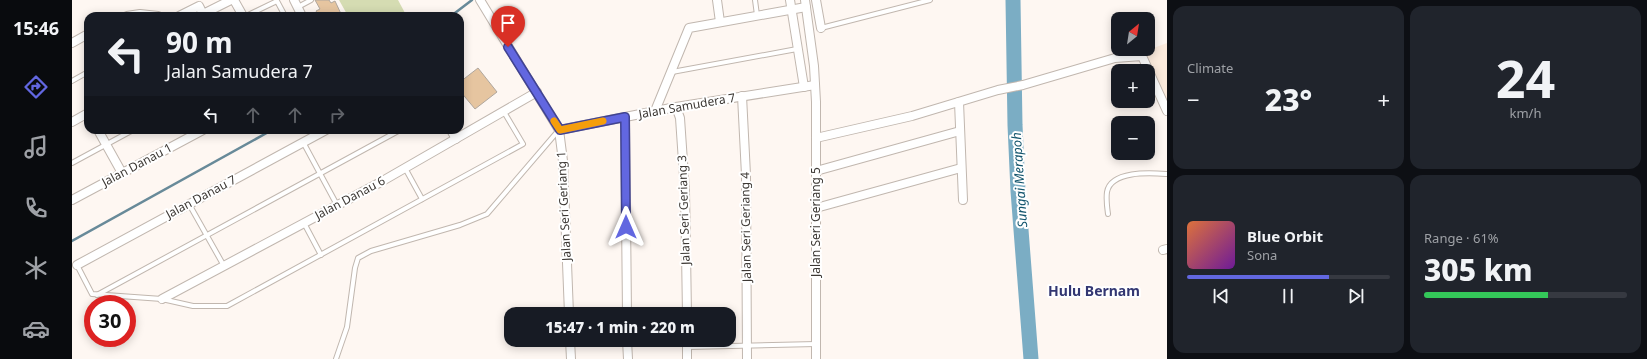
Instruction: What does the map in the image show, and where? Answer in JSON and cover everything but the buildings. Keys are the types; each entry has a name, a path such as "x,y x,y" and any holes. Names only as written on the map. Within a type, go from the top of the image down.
{"street":[{"path":"208,12 230,0"},
{"path":"234,0 241,12"},
{"name":"Jalan Seri Geriang 1","path":"480,0 560,130 563,161 569,307"},
{"path":"717,0 720,22"},
{"path":"790,0 804,87"},
{"path":"816,0 821,28"},
{"path":"656,111 689,28 792,10 805,4"},
{"name":"Jalan Seri Geriang 5","path":"805,4 814,66 815,86 816,359"},
{"path":"187,12 199,6 202,12"},
{"path":"72,43 84,36"},
{"path":"816,138 891,121 1115,58 1142,56 1167,111"},
{"name":"Jalan Samudera 7","path":"560,130 676,107 815,86"},
{"name":"Jalan Danau 6","path":"162,299 405,168 537,92"},
{"name":"Jalan Seri Geriang 4","path":"742,96 746,175 747,359"},
{"path":"959,102 963,200"},
{"name":"Jalan Seri Geriang 3","path":"676,107 680,118 685,191 687,307"},
{"path":"72,122 84,115"},
{"path":"625,117 627,307"},
{"path":"816,171 960,131"},
{"path":"100,134 122,173"},
{"name":"Jalan Danau 1","path":"72,200 195,134"},
{"name":"Jalan Danau 7","path":"77,265 318,134"},
{"path":"453,134 456,139"},
{"path":"816,208 961,168"},
{"path":"570,347 571,359"},
{"path":"627,347 628,359"},
{"path":"687,347 687,359"}],"lane":[{"path":"254,12 276,0 283,12"},
{"path":"295,4 311,0"},
{"path":"755,0 757,16"},
{"path":"821,28 930,0"},
{"path":"672,72 797,49"},
{"path":"72,81 84,74"},
{"path":"136,297 162,299 193,306 227,306 523,144 504,112"},
{"path":"336,359 347,327 358,258 371,251 460,226 487,214 560,130"},
{"path":"72,163 126,134"},
{"path":"77,265 92,294 96,295 393,134"},
{"path":"303,142 337,205"},
{"path":"405,168 422,199"},
{"path":"1108,214 1107,191 1118,179 1137,173 1167,174"},
{"path":"189,204 224,266"},
{"path":"304,223 321,255"},
{"path":"736,344 816,344"}],"shaded area":[{"path":"1167,43 1167,103 1155,78 1155,64 1149,64 1145,56 1155,56 1155,48"}],"green space":[{"path":"339,0 398,0 404,12 346,12"}],"waterway":[{"path":"456,12 472,0"},
{"name":"Sungai Merapoh","path":"1013,0 1015,125 1018,191 1031,359"},
{"path":"72,241 265,134"}],"slow traffic":[{"path":"554,121 560,130 603,121"}],"district":[{"name":"Hulu Bernam","path":"1094,291"}],"route":[{"path":"508,47 560,130 625,117 626,227"}]}
